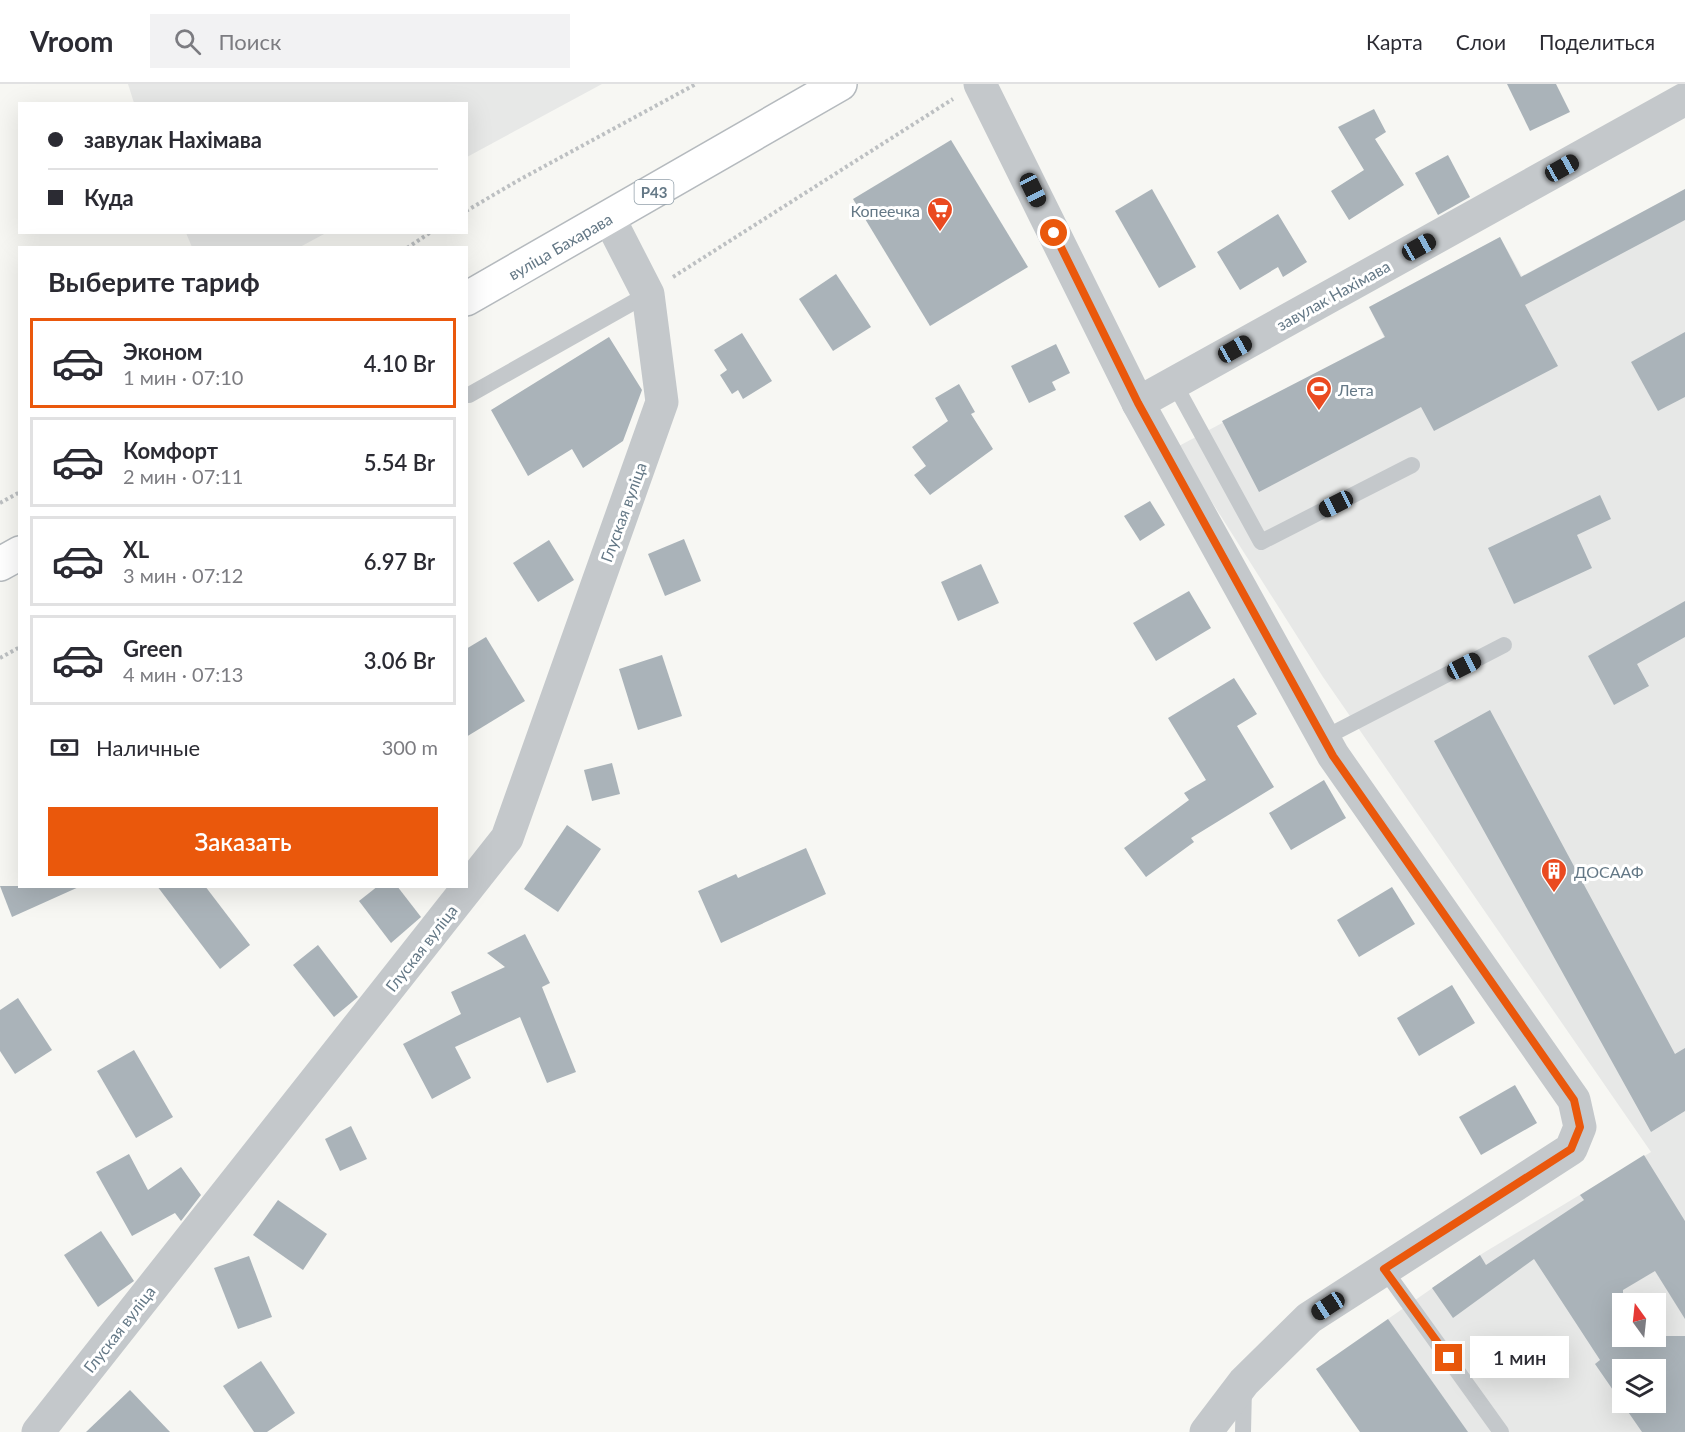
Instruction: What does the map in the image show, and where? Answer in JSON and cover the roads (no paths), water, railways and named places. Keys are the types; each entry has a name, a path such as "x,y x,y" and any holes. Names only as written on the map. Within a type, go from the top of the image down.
{"main road":[{"name":"вуліца Бахарава","path":"468,298 840,84"},
{"path":"0,564 18,554"}],"street":[{"path":"968,90 1324,738 1574,1100 1580,1127 1571,1149 1309,1318 1244,1382 1206,1432"},
{"name":"завулак Нахімава","path":"1138,403 1685,99"},
{"name":"Глуская вуліца","path":"468,887 507,838 662,402 648,294 609,218"},
{"name":"Глуская вуліца","path":"38,1432 468,888"}],"lane":[{"path":"469,395 648,294"},
{"path":"1174,383 1261,542 1412,465"},
{"path":"1324,738 1504,645"},
{"path":"1384,1269 1501,1432"},
{"path":"1243,1432 1244,1382"}],"place":[{"name":"Копеечка","path":"940,233"},
{"name":"Лета","path":"1319,412"},
{"name":"ДОСААФ","path":"1554,894"}]}
